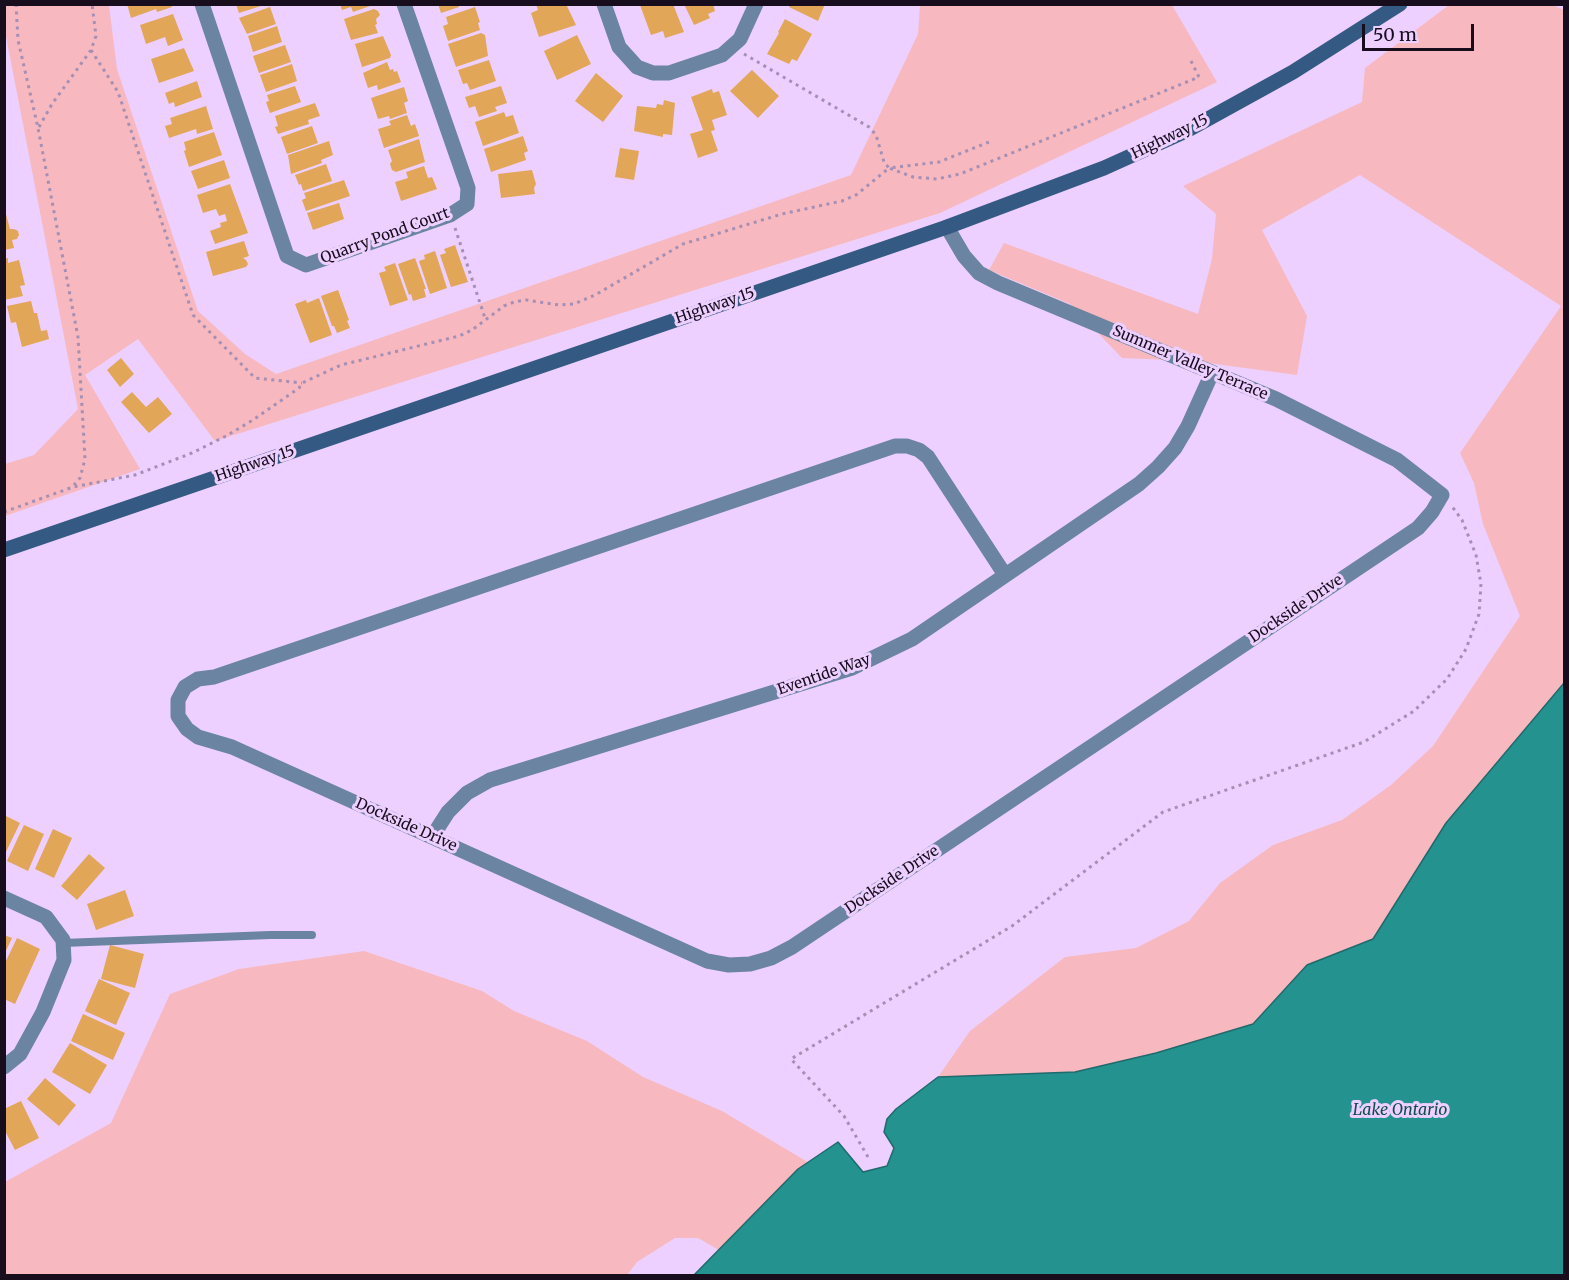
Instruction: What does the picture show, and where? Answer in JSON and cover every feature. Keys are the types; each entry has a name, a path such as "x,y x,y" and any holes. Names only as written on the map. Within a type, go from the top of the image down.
{"main road":[{"name":"Highway 15","path":"4,550 947,227 1104,168 1186,131 1293,72 1400,4"}],"street":[{"name":"Quarry Pond Court","path":"202,4 287,256 306,265 450,215 467,204 468,188 404,4"},
{"path":"604,4 619,47 637,67 653,74 669,73 722,55 740,39 756,4"},
{"name":"Summer Valley Terrace","path":"947,227 964,256 980,273 998,283 1276,399 1397,460 1442,495"},
{"name":"Eventide Way","path":"432,837 448,812 467,793 490,780 852,668 912,639 1138,484 1158,467 1175,448 1188,426 1212,373"},
{"name":"Dockside Drive","path":"1005,575 928,457 919,450 907,446 895,446 214,677 198,679 185,687 178,700 178,716 187,729 198,737 232,747 707,961 729,965 750,964 771,958 802,940 1418,528 1432,512 1442,495"},
{"path":"4,898 46,917 63,940 64,960 43,1012 20,1054 4,1067"}],"lane":[{"path":"63,944 270,934 312,935"}],"path":[{"path":"16,4 18,40 38,128 78,337 85,459 80,478 73,487"},
{"path":"38,128 52,104 91,50 96,36 92,4"},
{"path":"732,47 869,127 876,135 884,162 889,168 913,177 938,179 960,174 1199,77 1191,61"},
{"path":"91,50 118,92 193,315 255,378 302,383 341,365 459,336 514,302 526,300 574,304 595,296 683,244 782,214 842,201 856,195 889,168 939,162 988,142"},
{"path":"450,215 486,319"},
{"path":"4,512 73,487 135,475 192,453 253,420 299,388 302,383"},
{"path":"868,1157 844,1116 791,1059 1012,926 1163,812 1364,742 1414,711 1447,679 1466,649 1479,614 1481,584 1476,555 1462,520 1442,495"}],"shaded area":[{"path":"5,4 109,5 117,69 198,311 245,354 276,374 851,175 918,34 920,5 1172,5 1217,82 940,213 215,441 138,339 85,375 140,469 5,516 5,464 34,455 78,409 5,31"},
{"path":"1449,5 1553,5 1564,10 1564,683 1446,823 1373,939 1307,965 1253,1024 1156,1053 1075,1072 938,1077 970,1031 1065,957 1136,948 1189,921 1220,883 1273,845 1342,820 1391,785 1433,746 1520,616 1483,524 1474,483 1460,453 1561,306 1360,175 1262,230 1307,316 1297,375 1193,361 1122,358 1070,304 989,270 1004,243 1198,314 1212,259 1216,214 1183,186 1362,102 1365,68"},
{"path":"364,951 482,991 514,1011 587,1041 643,1077 722,1111 816,1167 724,1253 698,1238 675,1238 637,1262 627,1275 5,1276 5,1182 111,1123 170,994 239,969"}],"water":[{"name":"Lake Ontario","path":"1564,683 1564,1275 694,1275 798,1169 838,1142 863,1172 887,1166 894,1148 884,1132 887,1119 896,1109 938,1077 1075,1072 1156,1053 1253,1024 1307,965 1373,939 1446,823"}],"building":[{"path":"127,4 171,4 172,7 157,12 156,9 131,18"},
{"path":"236,4 264,4 264,5 239,13"},
{"path":"340,4 373,5 353,12 351,7 342,10"},
{"path":"438,4 458,4 459,7 441,13"},
{"path":"536,4 566,4 576,25 539,37 531,13 538,10"},
{"path":"673,4 684,32 665,38 663,31 651,35 640,5"},
{"path":"684,4 713,4 715,11 708,14 710,18 694,25"},
{"path":"790,4 825,4 818,21 789,7"},
{"path":"270,7 276,24 247,34 239,18"},
{"path":"475,7 480,30 448,41 443,26 448,24 446,17"},
{"path":"374,9 380,15 375,25 378,33 351,40 344,19"},
{"path":"173,14 183,40 168,46 165,37 146,44 140,25"},
{"path":"785,19 812,34 797,61 792,59 789,64 767,54"},
{"path":"277,26 282,42 253,52 248,36"},
{"path":"481,33 485,35 488,56 456,67 448,44"},
{"path":"577,35 591,64 557,80 544,51"},
{"path":"383,36 391,55 390,58 362,67 355,44"},
{"path":"285,45 291,62 259,73 253,56"},
{"path":"184,48 194,71 159,83 151,59"},
{"path":"489,60 496,81 470,90 467,83 463,84 458,70"},
{"path":"387,62 390,70 397,71 401,82 378,90 377,85 368,88 363,73"},
{"path":"292,64 297,81 266,92 260,75"},
{"path":"752,70 779,96 758,118 730,91"},
{"path":"596,73 623,96 603,122 575,101"},
{"path":"197,81 202,97 175,107 174,102 169,104 165,93"},
{"path":"295,86 301,102 270,113 266,102 269,101 267,95"},
{"path":"501,86 507,103 495,107 497,111 479,117 475,106 469,108 465,97"},
{"path":"404,87 408,101 404,103 407,113 390,119 389,116 378,119 371,98"},
{"path":"712,89 713,93 719,91 727,115 712,120 715,130 711,131 718,151 698,158 690,134 703,130 691,97"},
{"path":"664,100 675,103 672,135 663,134 663,137 634,131 637,106 656,108 657,104 663,105"},
{"path":"315,103 320,116 308,120 309,124 278,134 275,127 278,126 275,116"},
{"path":"206,106 213,129 197,134 196,129 169,138 165,126 172,124 170,118"},
{"path":"504,112 506,117 513,115 519,133 483,146 475,122"},
{"path":"407,115 411,126 415,124 419,136 384,148 378,129 391,125 389,121"},
{"path":"312,126 318,143 287,154 281,137"},
{"path":"214,132 222,155 189,167 184,142"},
{"path":"523,136 528,151 524,153 526,160 491,172 484,149"},
{"path":"419,139 425,162 396,172 392,170 388,150"},
{"path":"329,141 333,155 321,160 322,163 291,174 288,155"},
{"path":"620,148 639,151 634,180 615,177"},
{"path":"224,160 230,178 198,189 191,171"},
{"path":"326,164 332,181 303,191 295,175"},
{"path":"424,166 428,178 432,177 437,189 401,201 395,182 408,178 406,172"},
{"path":"532,170 536,184 535,194 501,198 498,174"},
{"path":"344,180 350,196 306,211 302,200 306,198 304,193"},
{"path":"230,184 248,233 215,244 210,231 221,227 220,223 227,221 225,214 219,216 216,209 203,213 197,195"},
{"path":"339,203 344,219 313,230 307,213"},
{"path":"4,207 10,229 18,231 19,235 17,239 12,240 14,248 4,250"},
{"path":"244,241 249,256 243,258 248,264 246,267 213,276 206,252"},
{"path":"455,245 468,282 451,287 440,255 446,253 444,249"},
{"path":"435,251 447,288 430,294 419,261 425,259 424,255"},
{"path":"8,258 8,263 19,260 25,285 20,286 23,296 4,300 4,259"},
{"path":"415,258 426,289 424,289 426,297 413,301 398,264"},
{"path":"395,263 408,300 390,306 379,273 386,271 384,267"},
{"path":"338,290 350,328 337,333 332,326 321,296"},
{"path":"319,298 332,335 310,343 295,304 306,300 307,303"},
{"path":"31,301 34,313 37,313 41,331 47,330 49,339 22,347 16,322 11,323 7,306"},
{"path":"121,358 134,374 120,387 107,370"},
{"path":"132,392 146,407 158,397 172,414 149,433 121,402"},
{"path":"6,816 20,823 4,856 4,819"},
{"path":"24,825 44,834 28,871 7,861"},
{"path":"53,829 72,838 54,878 35,869"},
{"path":"89,854 105,868 77,900 61,886"},
{"path":"125,890 134,916 96,930 87,904"},
{"path":"4,935 12,938 4,955"},
{"path":"17,938 40,949 15,1004 4,999 4,965"},
{"path":"110,945 144,954 135,988 101,979"},
{"path":"99,979 130,993 116,1025 85,1011"},
{"path":"83,1014 125,1033 113,1060 71,1041"},
{"path":"70,1043 107,1065 90,1094 52,1072"},
{"path":"45,1078 76,1105 59,1126 27,1099"},
{"path":"21,1101 39,1138 15,1150 4,1129 4,1109"}]}
